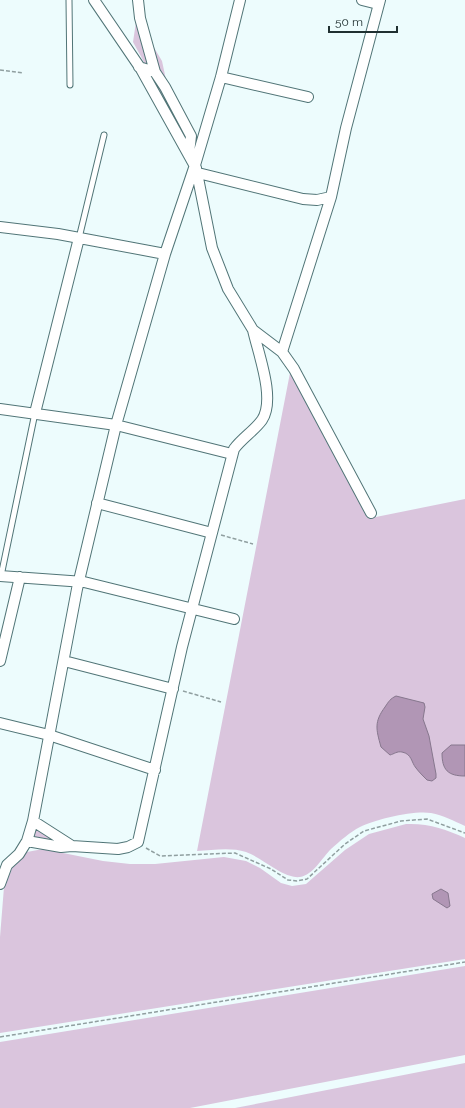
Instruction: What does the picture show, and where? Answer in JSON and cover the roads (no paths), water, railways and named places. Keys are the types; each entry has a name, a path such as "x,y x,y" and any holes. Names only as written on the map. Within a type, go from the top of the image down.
{"street":[{"path":"27,841 50,846 118,849 128,847 138,842 192,610 232,454 242,438 254,429 262,419 267,410 268,398 253,330 228,289 212,248 196,169 189,153 139,67 94,0"},
{"path":"138,0 140,18 155,72 177,108 190,134 191,140 189,153"},
{"path":"0,884 7,865 19,854 27,841 33,821 79,582 116,426 165,254 196,169 240,0"},
{"path":"282,352 330,197 346,128 379,2 362,0"},
{"path":"139,67 155,72"},
{"path":"221,76 308,97"},
{"path":"196,169 303,199 316,200 330,197"},
{"path":"0,227 79,238 165,254"},
{"path":"35,413 79,238"},
{"path":"253,330 282,352 294,369 371,513"},
{"path":"0,409 116,426 232,454"},
{"path":"97,503 212,533"},
{"path":"0,576 79,582 234,619"},
{"path":"0,660 20,577"},
{"path":"64,661 173,689"},
{"path":"0,722 49,735 155,770"},
{"path":"33,821 72,846"}],"lane":[{"path":"69,0 70,85"},
{"path":"79,238 104,135"},
{"path":"0,576 35,413"}]}
